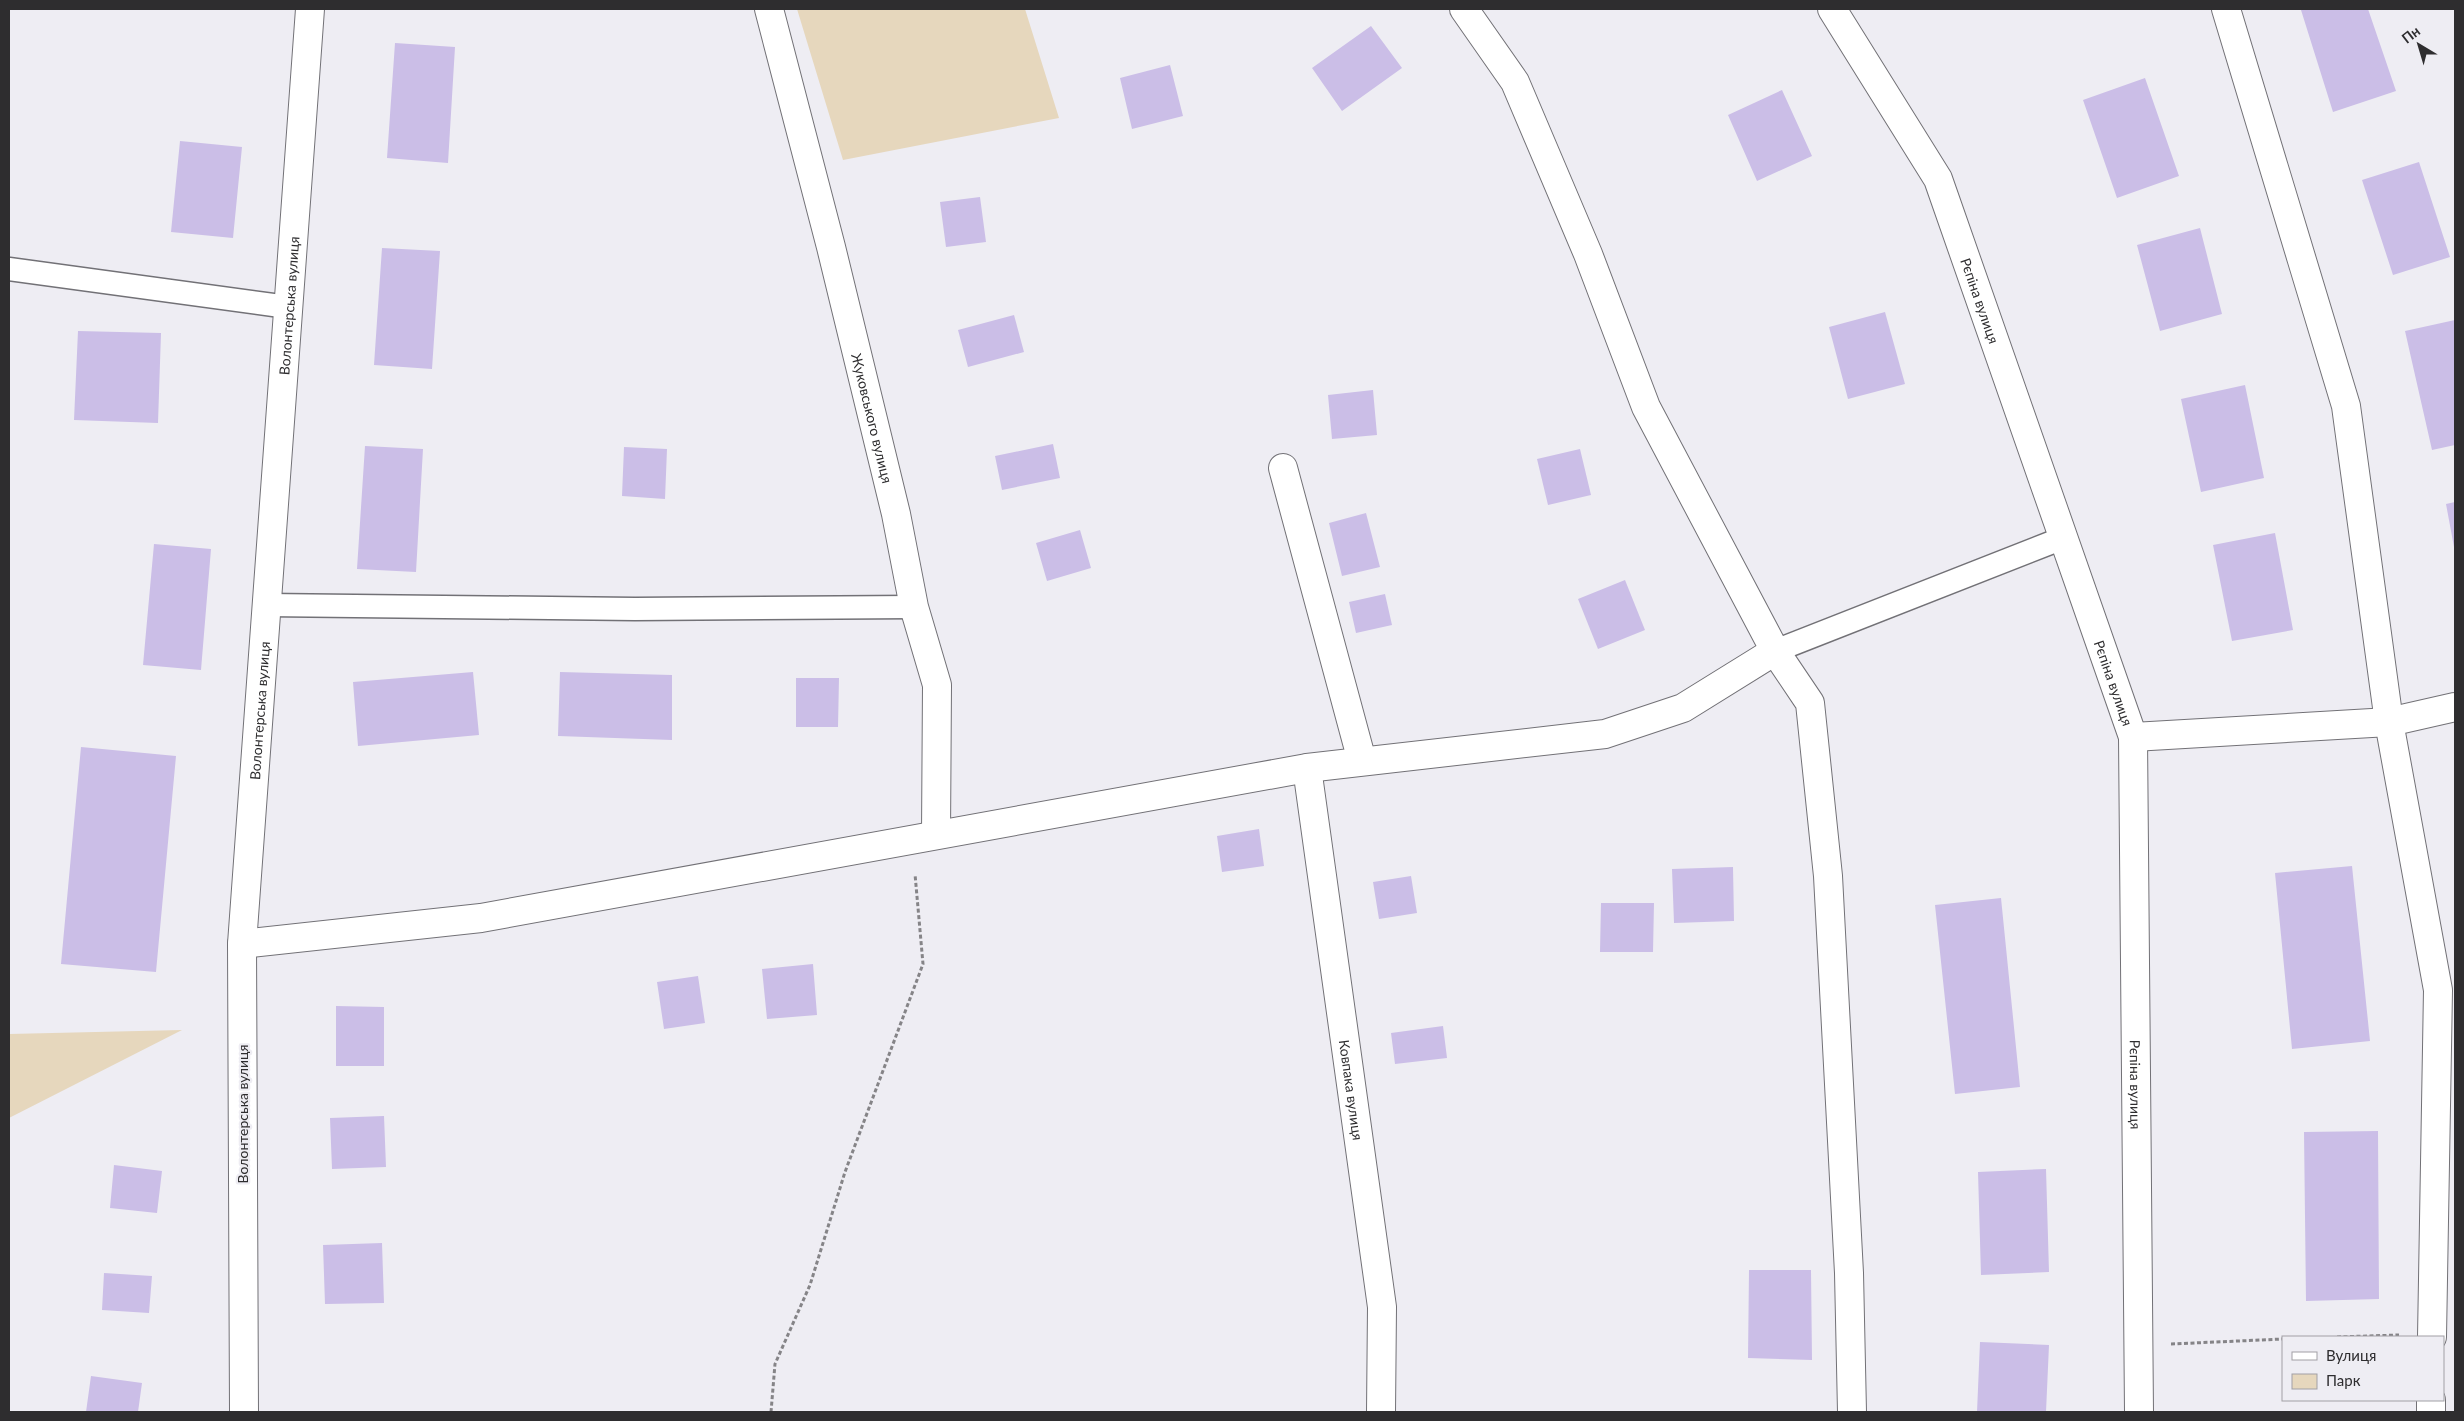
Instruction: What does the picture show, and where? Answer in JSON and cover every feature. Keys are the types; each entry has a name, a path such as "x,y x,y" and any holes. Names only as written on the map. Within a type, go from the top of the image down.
{"street":[{"name":"Волонтерська вулиця","path":"244,1412 242,944 310,9"},
{"name":"Жуковського вулиця","path":"769,9 831,247 896,514 914,607 937,685 924,836"},
{"path":"1464,9 1515,82 1588,254 1646,407 1775,651 1810,703 1828,876 1849,1273 1852,1412"},
{"name":"Рєпіна вулиця","path":"1832,9 1938,179 2133,737 2139,1412"},
{"path":"2226,9 2346,406 2389,722 2438,990 2432,1335"},
{"path":"1283,468 1362,761"},
{"path":"242,944 481,918 924,836 1307,768 1605,734 1683,708 1775,651"},
{"path":"2133,737 2389,722 2455,707"},
{"name":"Ковпака вулиця","path":"1307,768 1382,1307 1381,1412"}],"lane":[{"path":"9,269 288,307"},
{"path":"1775,651 2063,538"},
{"path":"266,605 635,609 914,607"}],"path":[{"path":"771,1412 775,1364 810,1284 845,1172 923,964 924,836"},
{"path":"2384,1336 2432,1335"},
{"path":"2138,1345 2282,1339"}],"green space":[{"path":"797,9 1025,9 1059,118 843,160"},
{"path":"182,1030 9,1118 9,1034"}],"building":[{"path":"2368,9 2396,91 2333,112 2301,10"},
{"path":"1371,26 1402,68 1342,111 1312,68"},
{"path":"395,43 455,47 448,163 387,158"},
{"path":"1170,65 1183,116 1132,129 1120,78"},
{"path":"2145,78 2179,176 2117,198 2083,100"},
{"path":"1782,90 1812,156 1757,181 1728,115"},
{"path":"180,141 242,147 233,238 171,232"},
{"path":"2419,162 2450,257 2393,275 2362,180"},
{"path":"980,197 986,242 946,247 940,202"},
{"path":"2200,228 2222,314 2160,331 2137,245"},
{"path":"382,248 440,251 432,369 374,365"},
{"path":"1885,312 1905,384 1848,399 1829,327"},
{"path":"1014,315 1024,352 968,367 958,330"},
{"path":"2455,320 2455,445 2432,450 2405,331"},
{"path":"78,331 161,333 158,423 74,420"},
{"path":"2245,385 2264,478 2201,492 2181,399"},
{"path":"1373,390 1377,435 1332,439 1328,395"},
{"path":"1053,444 1060,478 1002,490 995,456"},
{"path":"365,446 423,449 416,572 357,569"},
{"path":"624,447 667,449 665,499 622,496"},
{"path":"1580,449 1591,495 1548,505 1537,459"},
{"path":"2455,502 2455,547 2454,547 2446,504"},
{"path":"1366,513 1380,567 1342,576 1329,523"},
{"path":"1080,530 1091,568 1047,581 1036,543"},
{"path":"2275,533 2293,630 2232,641 2213,545"},
{"path":"154,544 211,549 201,670 143,665"},
{"path":"1625,580 1645,630 1598,649 1578,599"},
{"path":"1385,594 1392,625 1356,633 1349,602"},
{"path":"473,672 479,735 358,746 353,682"},
{"path":"560,672 672,675 672,740 558,736"},
{"path":"796,678 839,678 838,727 796,727"},
{"path":"81,747 176,756 156,972 61,964"},
{"path":"1259,829 1264,866 1222,872 1217,836"},
{"path":"2352,866 2370,1041 2292,1049 2275,873"},
{"path":"1733,867 1734,921 1674,923 1672,869"},
{"path":"1411,876 1417,913 1379,919 1373,882"},
{"path":"2001,898 2020,1087 1955,1094 1935,905"},
{"path":"1601,903 1654,903 1653,952 1600,952"},
{"path":"813,964 817,1015 767,1019 762,969"},
{"path":"698,976 705,1023 664,1029 657,982"},
{"path":"336,1006 384,1007 384,1066 336,1066"},
{"path":"1443,1026 1447,1058 1395,1064 1391,1033"},
{"path":"384,1116 386,1167 332,1169 330,1118"},
{"path":"2378,1131 2379,1299 2306,1301 2304,1132"},
{"path":"114,1165 162,1171 157,1213 110,1208"},
{"path":"2046,1169 2049,1272 1981,1275 1978,1172"},
{"path":"382,1243 384,1303 325,1304 323,1245"},
{"path":"1749,1270 1811,1270 1812,1360 1748,1358"},
{"path":"104,1273 152,1276 149,1313 102,1310"},
{"path":"1980,1342 2049,1345 2046,1412 1977,1412"},
{"path":"91,1376 142,1383 138,1412 86,1412"}]}
